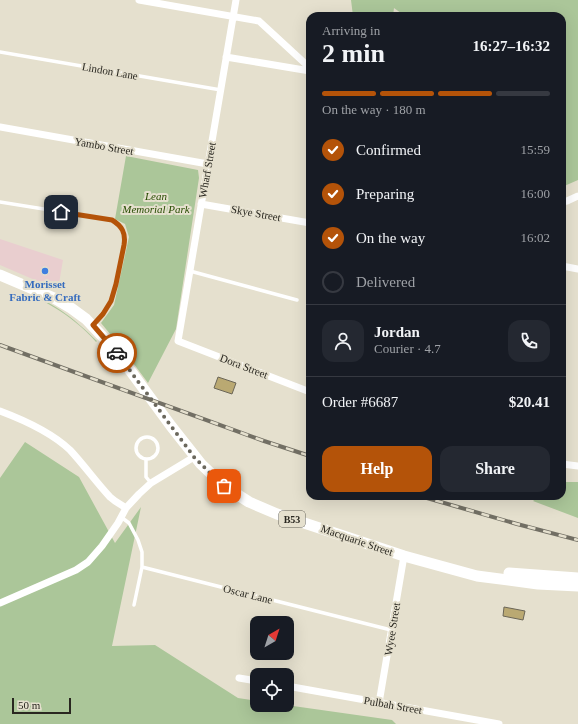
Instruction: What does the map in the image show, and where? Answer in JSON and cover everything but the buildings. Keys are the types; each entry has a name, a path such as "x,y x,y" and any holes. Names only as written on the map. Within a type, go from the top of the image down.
{"main road":[{"name":"B53","path":"0,275 49,295 79,313 93,325"},
{"name":"B53","path":"0,280 30,288"},
{"name":"Macquarie Street","path":"93,325 114,348 194,457 224,486 250,502 277,514 404,556 477,576 538,584 578,586"},
{"name":"Macquarie Street","path":"404,556 486,571 578,578"}],"street":[{"path":"139,0 260,21 306,66"},
{"name":"Wharf Street","path":"178,341 236,0"},
{"path":"226,57 306,69"},
{"name":"Yambo Street","path":"0,127 208,164"},
{"path":"566,201 578,196"},
{"name":"Skye Street","path":"201,204 306,222"},
{"path":"566,267 578,269"},
{"name":"Dora Street","path":"178,341 306,390"},
{"path":"0,411 32,425 69,449 110,497 126,508"},
{"path":"0,603 76,570 88,562 102,546 126,508 139,494 151,483 194,457"},
{"path":"566,464 578,466"},
{"name":"Wyee Street","path":"380,703 404,556"},
{"path":"240,678 250,680"},
{"name":"Pulbah Street","path":"294,687 499,724"}],"lane":[{"name":"Lindon Lane","path":"0,52 221,90"},
{"path":"0,202 112,220 118,223 124,232 125,238 114,293 107,308 93,325"},
{"path":"190,271 297,300"},
{"path":"144,437 155,440 158,450 153,458 146,459 140,456 136,449 137,445 144,437"},
{"path":"146,459 146,476 151,483"},
{"path":"121,517 129,523 138,540 142,552 142,567 134,605"},
{"name":"Oscar Lane","path":"142,567 391,630"}],"shaded area":[{"path":"0,239 63,260 58,290 0,265"}],"green space":[{"path":"351,0 578,0 578,180 566,185 566,12 400,12 394,8 394,12 352,12"},
{"name":"Lean Memorial Park","path":"126,156 198,170 199,178 176,329 148,383 101,323 114,305 129,237 125,224 115,219"},
{"path":"32,294 67,314 82,327 97,341 96,342 84,329 65,314"},
{"path":"25,442 79,477 115,543 141,507 112,646 155,645 238,698 250,700 250,712 294,712 294,706 392,720 396,724 0,724 0,478"},
{"path":"566,482 578,482 578,518 533,501 566,500"}],"railway":[{"path":"0,345 264,441 306,455"},
{"path":"434,500 578,540"}],"way so far":[{"path":"117,353 194,457 224,486"}],"place":[{"name":"Morisset Fabric & Craft","path":"45,271"}],"route":[{"path":"61,212 112,220 118,223 124,232 124,245 114,293 107,308 93,325 117,353"}]}
